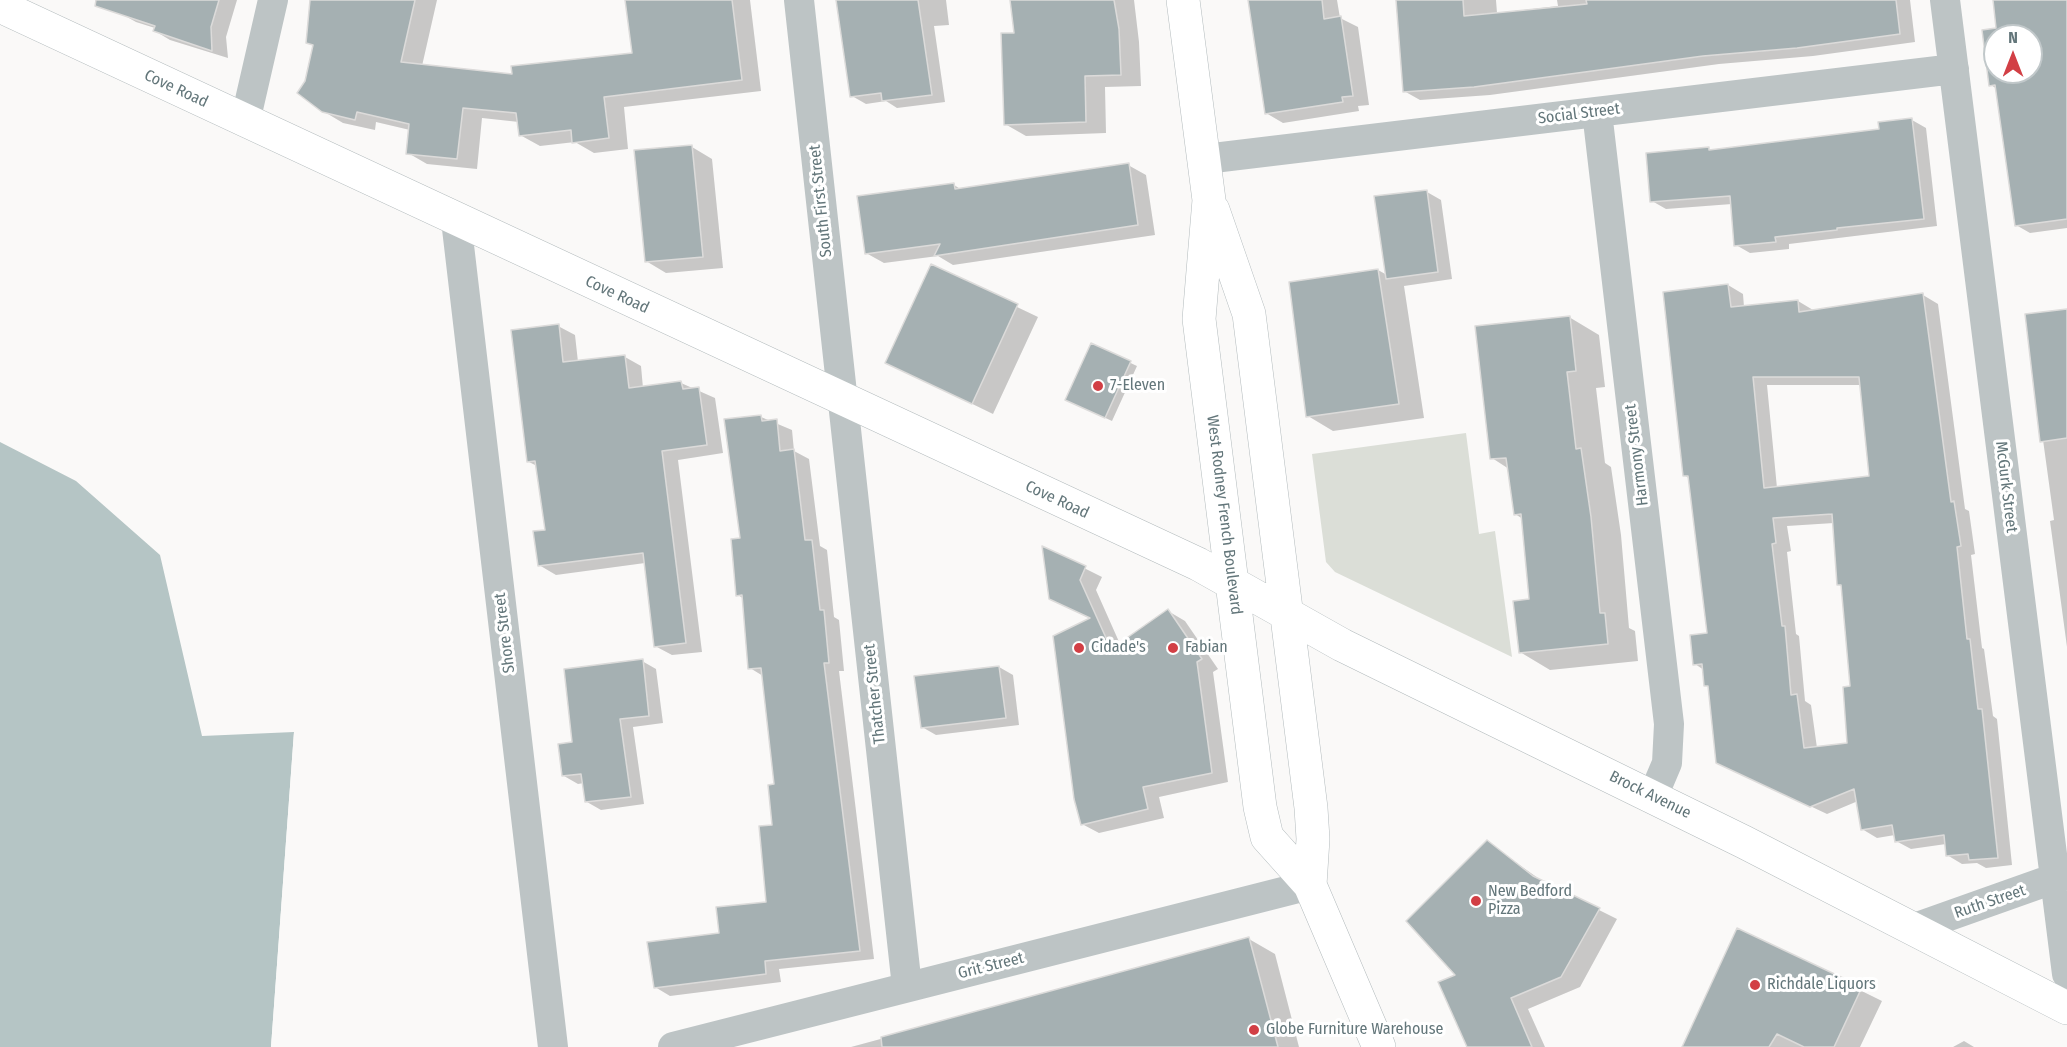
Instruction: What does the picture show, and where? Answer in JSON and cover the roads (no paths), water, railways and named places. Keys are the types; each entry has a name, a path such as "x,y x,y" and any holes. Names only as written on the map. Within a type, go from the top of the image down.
{"main road":[{"name":"West Rodney French Boulevard","path":"1183,0 1209,200 1199,319 1263,822 1268,837 1310,885 1379,1047"},
{"name":"Cove Road","path":"0,6 244,122 1198,564 1232,586"},
{"name":"West Rodney French Boulevard","path":"1209,200 1249,314 1311,816 1310,885"},
{"name":"Brock Avenue","path":"1232,586 1359,654 1653,796 2067,1008"}],"street":[{"path":"244,122 273,0"},
{"name":"South First Street","path":"799,0 844,401"},
{"name":"McGurk Street","path":"1945,0 2061,876 2067,975"},
{"name":"Social Street","path":"1205,159 1953,69"},
{"name":"Harmony Street","path":"1597,112 1669,724 1666,763 1653,796"},
{"name":"Shore Street","path":"456,220 553,1047"},
{"name":"Thatcher Street","path":"844,401 907,987"},
{"name":"Ruth Street","path":"1912,929 2061,876"},
{"name":"Grit Street","path":"673,1047 1310,885"}],"place":[{"name":"7-Eleven","path":"1098,386"},
{"name":"Cidade's","path":"1079,648"},
{"name":"Fabian","path":"1173,648"},
{"name":"New Bedford Pizza","path":"1476,901"},
{"name":"Richdale Liquors","path":"1755,985"},
{"name":"Globe Furniture Warehouse","path":"1254,1030"}]}
